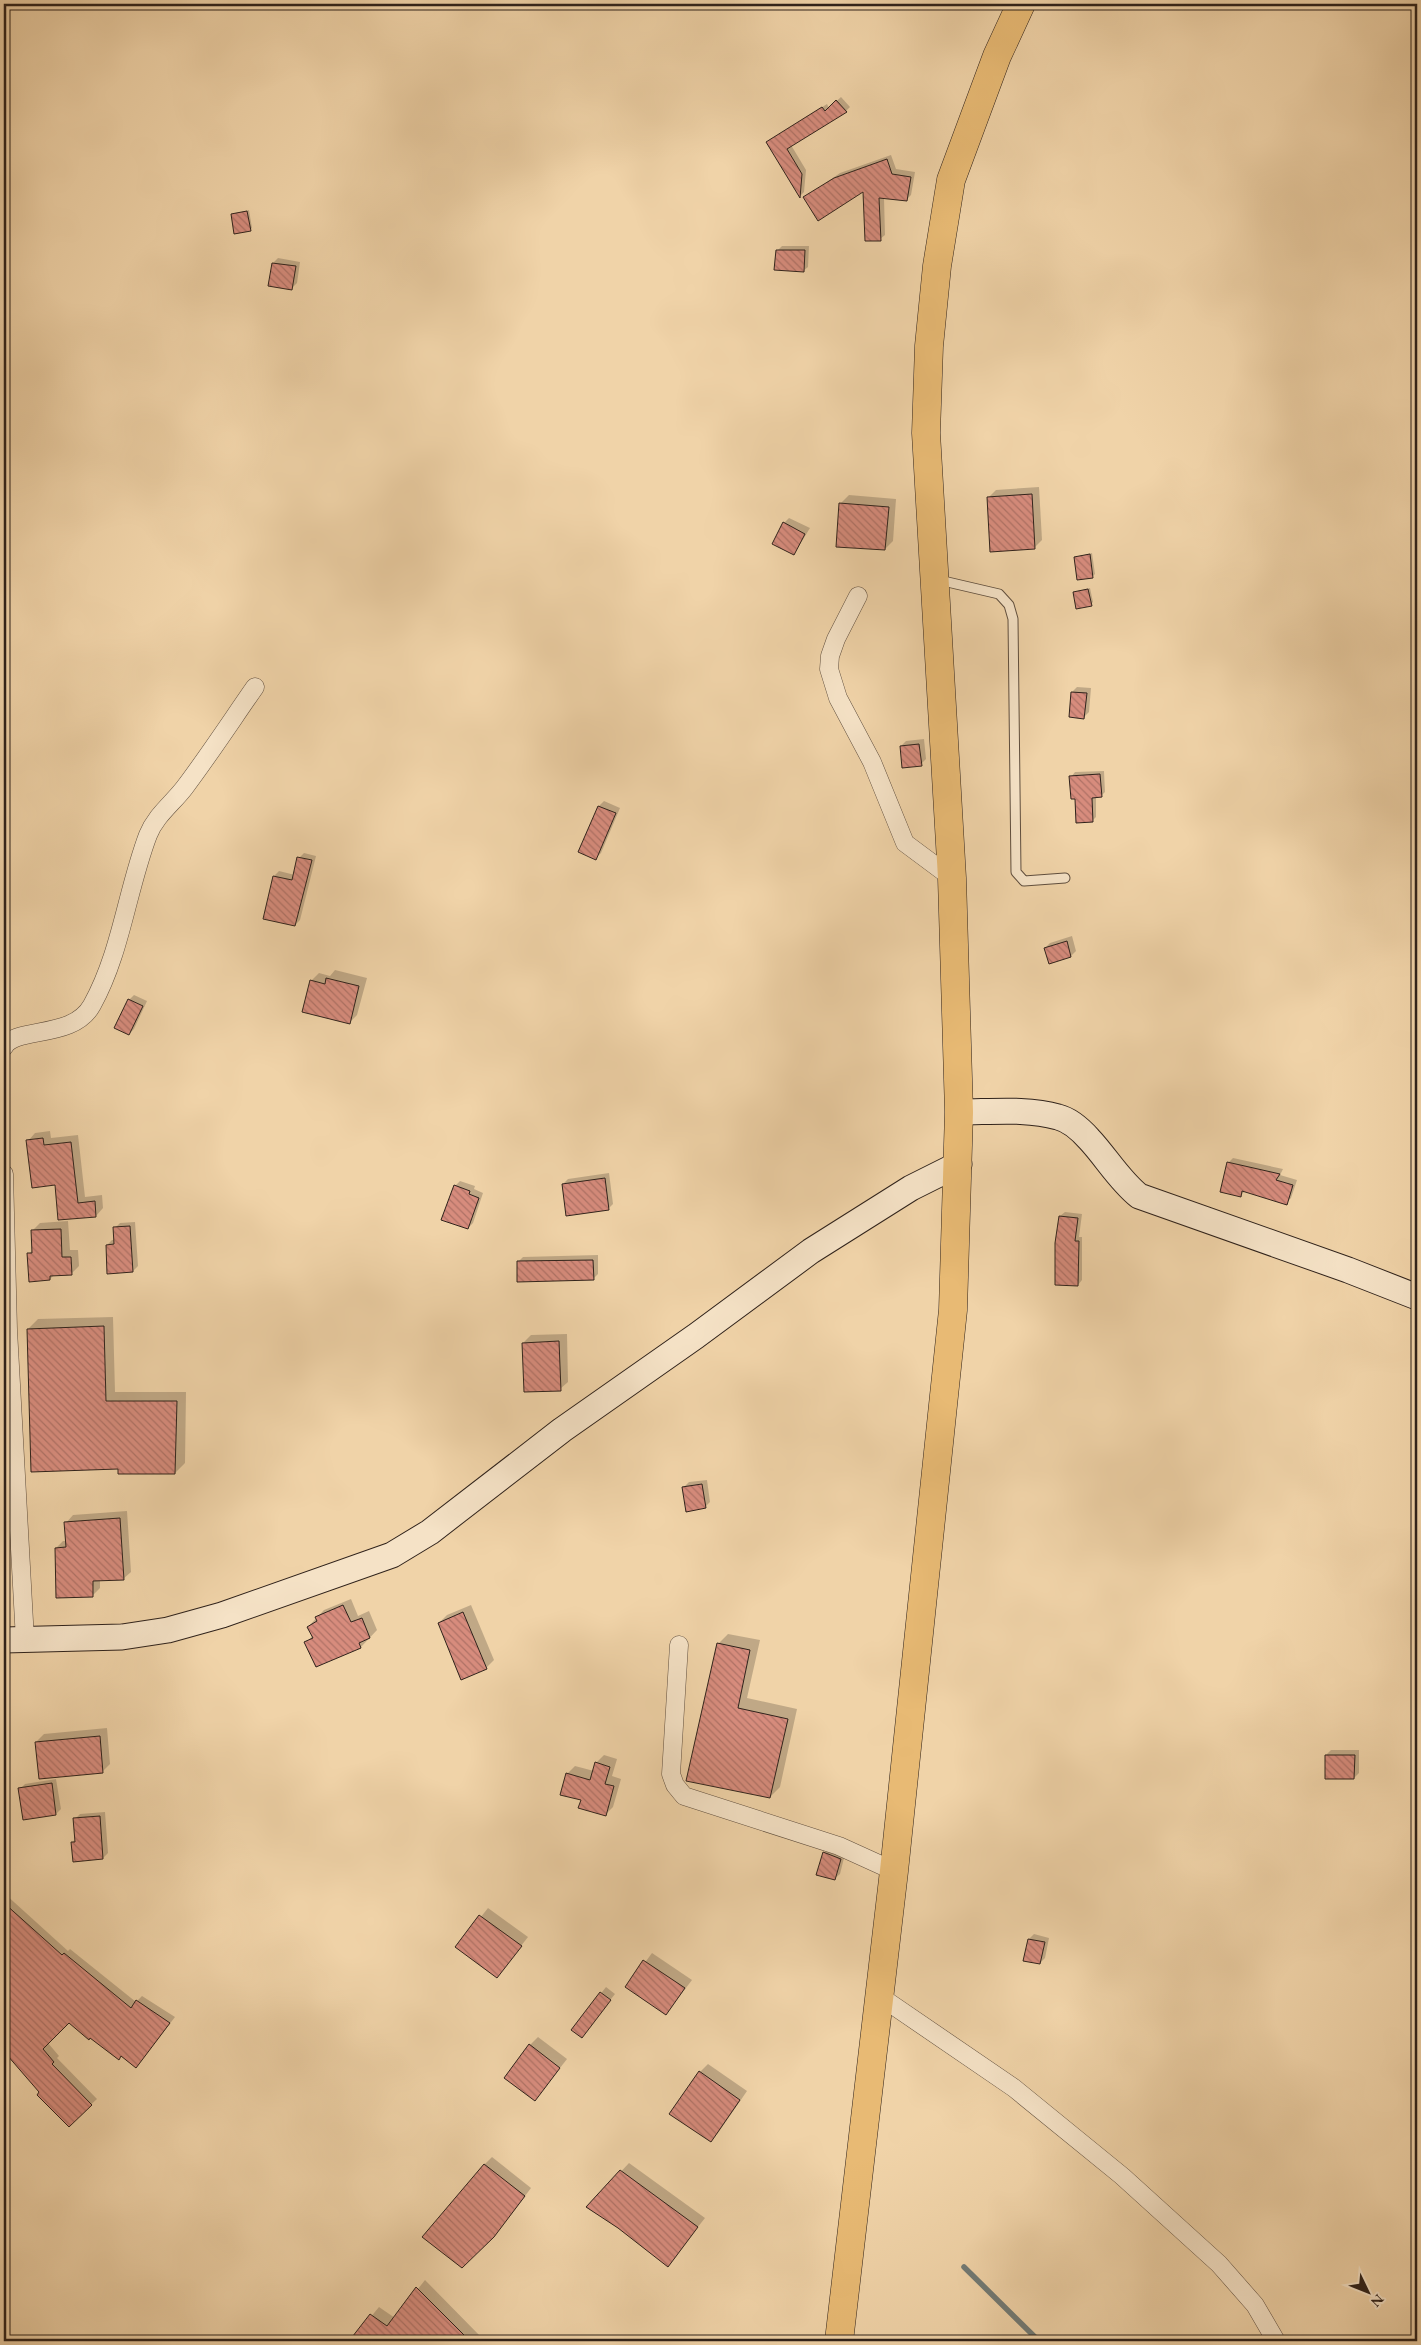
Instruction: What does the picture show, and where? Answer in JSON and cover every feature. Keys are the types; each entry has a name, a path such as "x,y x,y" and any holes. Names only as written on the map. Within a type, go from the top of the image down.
{"highway":[{"path":"839,2341 894,1871 953,1310 959,1164 959,1112 952,878 926,433 929,346 937,266 951,180 996,56 1021,4"}],"main road":[{"path":"959,1112 1019,1112 1059,1117 1076,1126 1130,1189 1139,1196 1348,1270 1417,1297"},
{"path":"15,1640 122,1637 168,1630 222,1615 392,1555 430,1532 562,1430 696,1336 811,1251 911,1188 959,1164"}],"street":[{"path":"858,596 836,639 830,656 829,669 838,698 868,755 905,843 952,878"},
{"path":"4,1047 6,1042 14,1038 64,1028 81,1018 92,1006 108,966 149,834 163,811 192,778 255,687"},
{"path":"4,1174 6,1330 15,1640"},
{"path":"679,1645 671,1774 675,1785 684,1796 838,1846 894,1871"},
{"path":"878,1995 1014,2088 1122,2176 1219,2264 1255,2305 1276,2341"}],"lane":[{"path":"936,579 999,594 1009,605 1013,619 1016,872 1024,881 1064,878"}],"building":[{"path":"836,100 847,112 787,149 802,174 800,198 766,142 822,107 825,111"},
{"path":"887,159 892,174 911,177 907,201 879,198 881,241 865,241 863,192 818,221 803,197 834,178"},
{"path":"247,211 251,231 234,234 231,214"},
{"path":"776,250 805,250 804,272 774,270"},
{"path":"272,263 296,266 292,290 268,286"},
{"path":"1032,494 1035,549 990,552 987,497"},
{"path":"839,503 889,507 885,550 836,547"},
{"path":"783,522 805,534 794,555 772,544"},
{"path":"1090,554 1093,578 1077,580 1074,557"},
{"path":"1088,589 1092,606 1076,609 1073,592"},
{"path":"1071,692 1087,693 1084,719 1069,717"},
{"path":"919,744 922,766 902,768 900,746"},
{"path":"1100,774 1102,797 1092,798 1093,822 1076,823 1075,799 1071,799 1069,776"},
{"path":"598,806 616,813 596,860 578,852"},
{"path":"297,857 312,860 295,926 263,919 273,876 292,880"},
{"path":"1067,941 1071,957 1049,964 1044,948"},
{"path":"326,978 359,986 350,1024 302,1012 310,980 325,984"},
{"path":"128,999 143,1006 129,1035 114,1028"},
{"path":"43,1138 44,1145 71,1142 78,1203 95,1201 96,1217 58,1220 55,1185 32,1188 26,1140"},
{"path":"1227,1162 1280,1174 1276,1180 1293,1185 1287,1205 1242,1191 1241,1197 1220,1192"},
{"path":"605,1178 609,1210 566,1216 562,1184"},
{"path":"454,1185 470,1191 469,1194 479,1198 468,1229 441,1220"},
{"path":"1059,1216 1078,1218 1075,1241 1079,1241 1078,1286 1055,1285 1055,1243"},
{"path":"130,1226 133,1272 107,1274 106,1245 114,1244 113,1227"},
{"path":"61,1229 62,1257 71,1257 72,1275 50,1276 50,1280 29,1282 27,1253 32,1253 31,1230"},
{"path":"593,1260 594,1280 517,1282 517,1261"},
{"path":"104,1326 106,1401 177,1401 175,1474 118,1474 118,1469 31,1472 27,1329"},
{"path":"559,1341 561,1391 524,1392 522,1343"},
{"path":"702,1484 706,1508 686,1512 682,1487"},
{"path":"120,1518 124,1580 93,1581 93,1597 56,1598 55,1548 66,1547 64,1522"},
{"path":"343,1605 351,1622 362,1618 370,1638 359,1643 361,1648 316,1667 304,1642 313,1638 307,1627 317,1621 315,1617"},
{"path":"463,1612 487,1669 461,1680 438,1623"},
{"path":"717,1643 750,1650 738,1708 788,1719 770,1798 686,1781"},
{"path":"100,1736 103,1773 39,1779 35,1742"},
{"path":"1325,1755 1355,1755 1354,1779 1325,1779"},
{"path":"595,1762 610,1767 605,1784 614,1786 606,1816 578,1808 581,1800 560,1795 566,1773 590,1780"},
{"path":"52,1783 56,1815 23,1820 18,1788"},
{"path":"100,1816 103,1859 73,1862 71,1842 75,1842 73,1818"},
{"path":"823,1852 841,1859 835,1880 816,1875"},
{"path":"4,1903 62,1955 64,1953 131,2008 136,2000 170,2023 136,2068 121,2056 119,2060 90,2038 89,2040 69,2023 43,2049 54,2062 52,2064 92,2105 69,2127 37,2095 39,2092 7,2055 10,2052 4,2045"},
{"path":"479,1915 522,1946 497,1978 455,1947"},
{"path":"1028,1939 1045,1942 1040,1964 1023,1961"},
{"path":"643,1960 685,1988 666,2015 625,1987"},
{"path":"600,1992 611,2000 582,2038 571,2030"},
{"path":"529,2044 560,2068 535,2101 504,2078"},
{"path":"699,2071 740,2100 711,2142 669,2114"},
{"path":"484,2164 525,2196 494,2237 462,2268 422,2237"},
{"path":"620,2170 698,2227 668,2267 618,2228 586,2207"},
{"path":"416,2287 470,2341 349,2341 370,2314 387,2326"}],"waterway":[{"path":"964,2267 1039,2341"}]}
